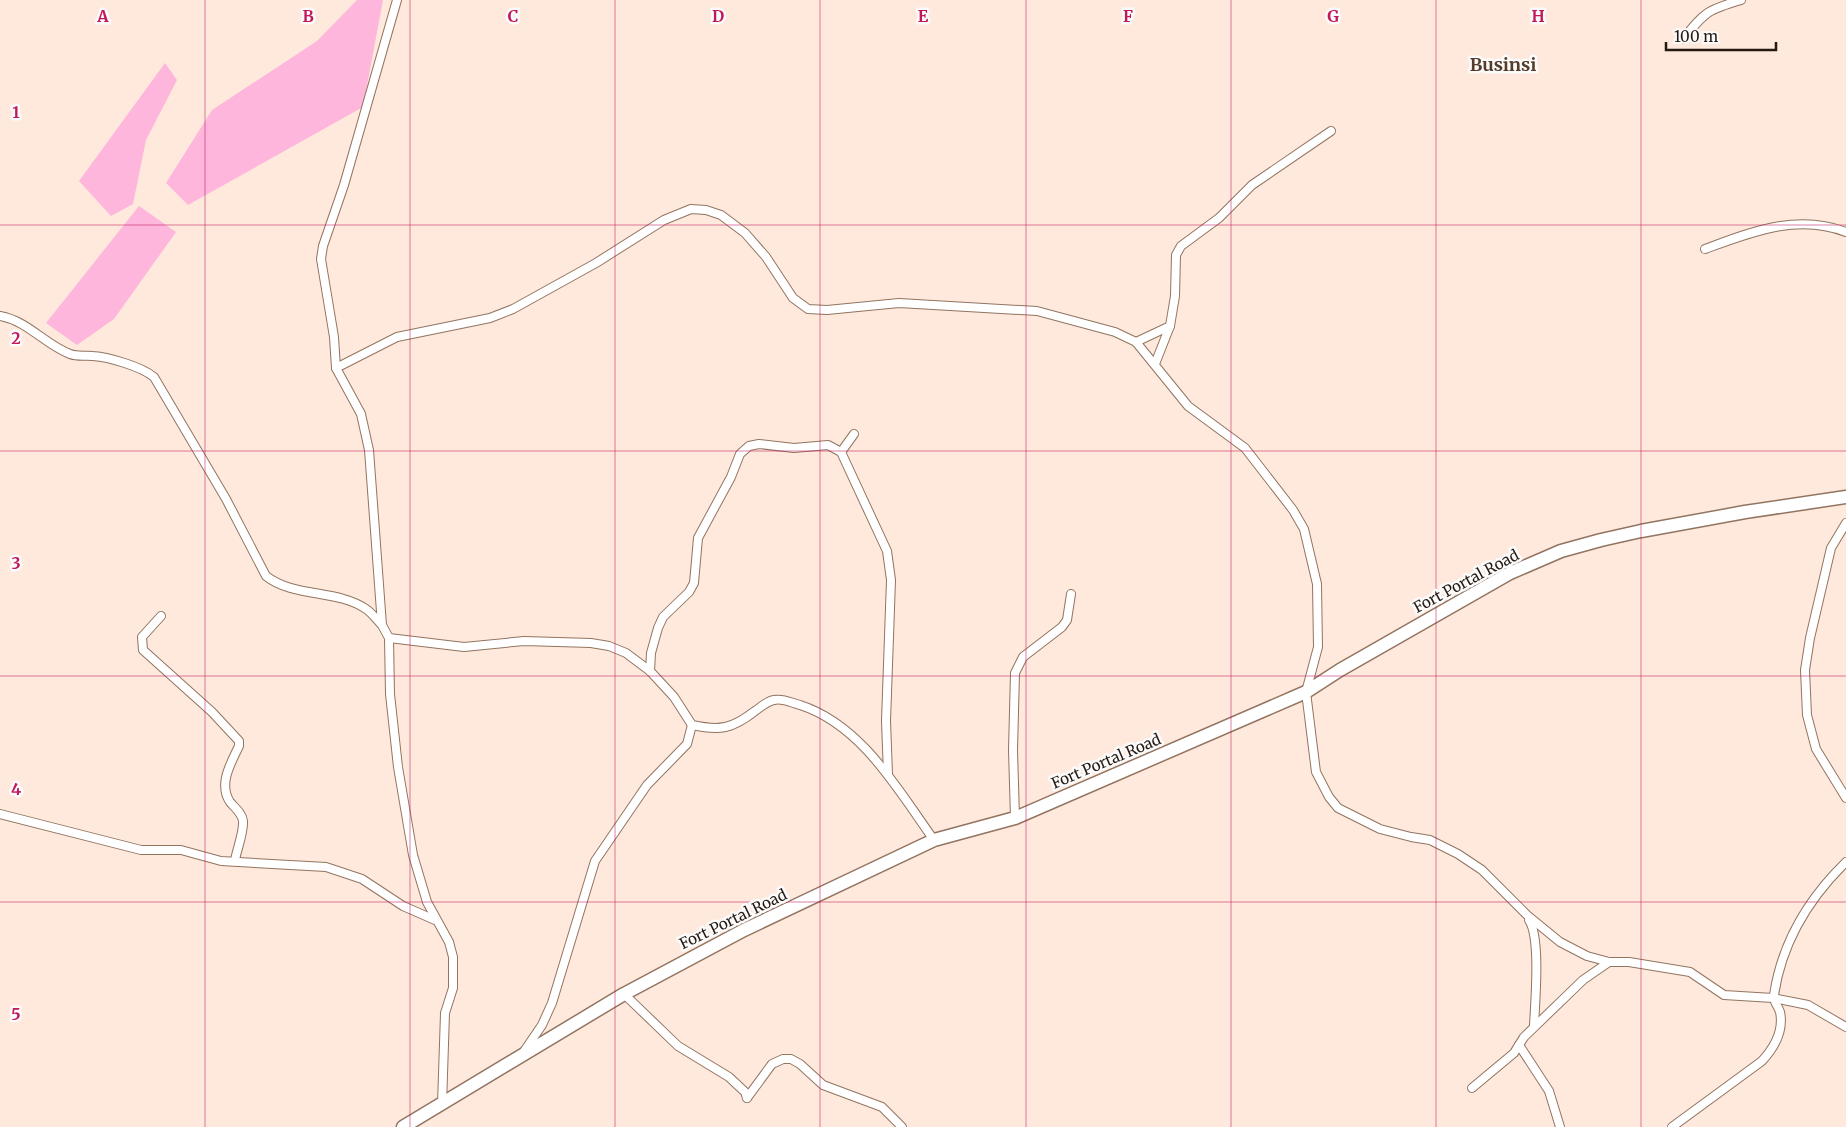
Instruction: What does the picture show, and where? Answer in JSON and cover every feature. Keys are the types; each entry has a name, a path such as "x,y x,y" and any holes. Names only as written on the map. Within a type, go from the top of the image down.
{"main road":[{"name":"Fort Portal Road","path":"403,1127 624,994 744,930 934,840 1015,818 1306,692 1340,670 1510,573 1561,551 1641,531 1846,496"}],"street":[{"path":"382,625 369,450 361,414 336,368 334,337 322,273 323,246 344,185 397,0"},
{"path":"1683,39 1702,15 1711,9 1741,0"},
{"path":"1156,364 1170,326 1175,296 1176,255 1181,246 1219,218 1252,185 1331,132"},
{"path":"336,368 397,337 490,318 513,309 596,263 664,220 691,209 706,210 721,215 745,233 766,257 793,298 808,309 844,309 899,303 1037,310 1115,332 1136,342 1156,364 1164,379 1188,406 1244,448 1293,510 1304,529 1317,584 1318,647 1306,692 1316,772 1328,797 1338,808 1380,829 1441,844 1482,870 1527,915 1560,942 1587,956 1609,962 1638,963 1690,972 1724,995 1773,998 1808,1005 1846,1027"},
{"path":"1705,249 1776,226 1811,224 1846,232"},
{"path":"0,316 25,325 67,353 79,356 97,356 143,370 154,377 226,499 266,576 300,590 352,602 365,609 382,625 389,638 390,694 405,812 422,886 435,920 449,942 455,971 454,988 445,1013 442,1105"},
{"path":"1136,342 1170,326"},
{"path":"841,452 854,434"},
{"path":"650,671 651,652 663,617 689,592 694,583 698,538 731,477 740,454 749,446 759,444 794,448 828,445 841,452 890,563 886,721 888,774"},
{"path":"1846,523 1831,548 1810,638 1805,670 1807,715 1816,749 1846,798"},
{"path":"1015,818 1013,750 1016,673 1023,657 1062,627 1067,620 1071,594"},
{"path":"161,616 142,637 143,650 217,717 239,741 225,779 226,795 240,813 243,823 235,860"},
{"path":"389,638 464,647 524,641 591,643 618,650 636,659 650,671 674,697 692,725 687,744 647,785 594,861 552,1003 542,1025 519,1058"},
{"path":"636,659 651,652"},
{"path":"692,725 722,729 737,724 773,700 782,700 829,717 855,738 888,774 934,840"},
{"path":"0,814 142,850 181,850 207,858 326,867 362,879 403,906 435,920"},
{"path":"1672,1127 1762,1061 1770,1052 1780,1030 1780,1013 1773,998 1786,945 1798,923 1820,891 1846,862"},
{"path":"1527,915 1533,926 1537,967 1534,1026"},
{"path":"1472,1088 1514,1052 1534,1026 1583,980 1609,962"},
{"path":"624,994 678,1046 729,1077 745,1092 746,1098 772,1064 783,1059 791,1059 800,1064 824,1085 882,1107 902,1127"},
{"path":"1519,1045 1549,1091 1560,1127"}],"shaded area":[{"path":"357,0 383,0 363,107 188,205 166,183 212,110 317,41"},
{"path":"165,63 177,80 146,140 133,204 111,216 79,181"},
{"path":"139,206 176,232 114,319 77,345 46,323"}],"district":[{"name":"Businsi","path":"1503,64"}]}
